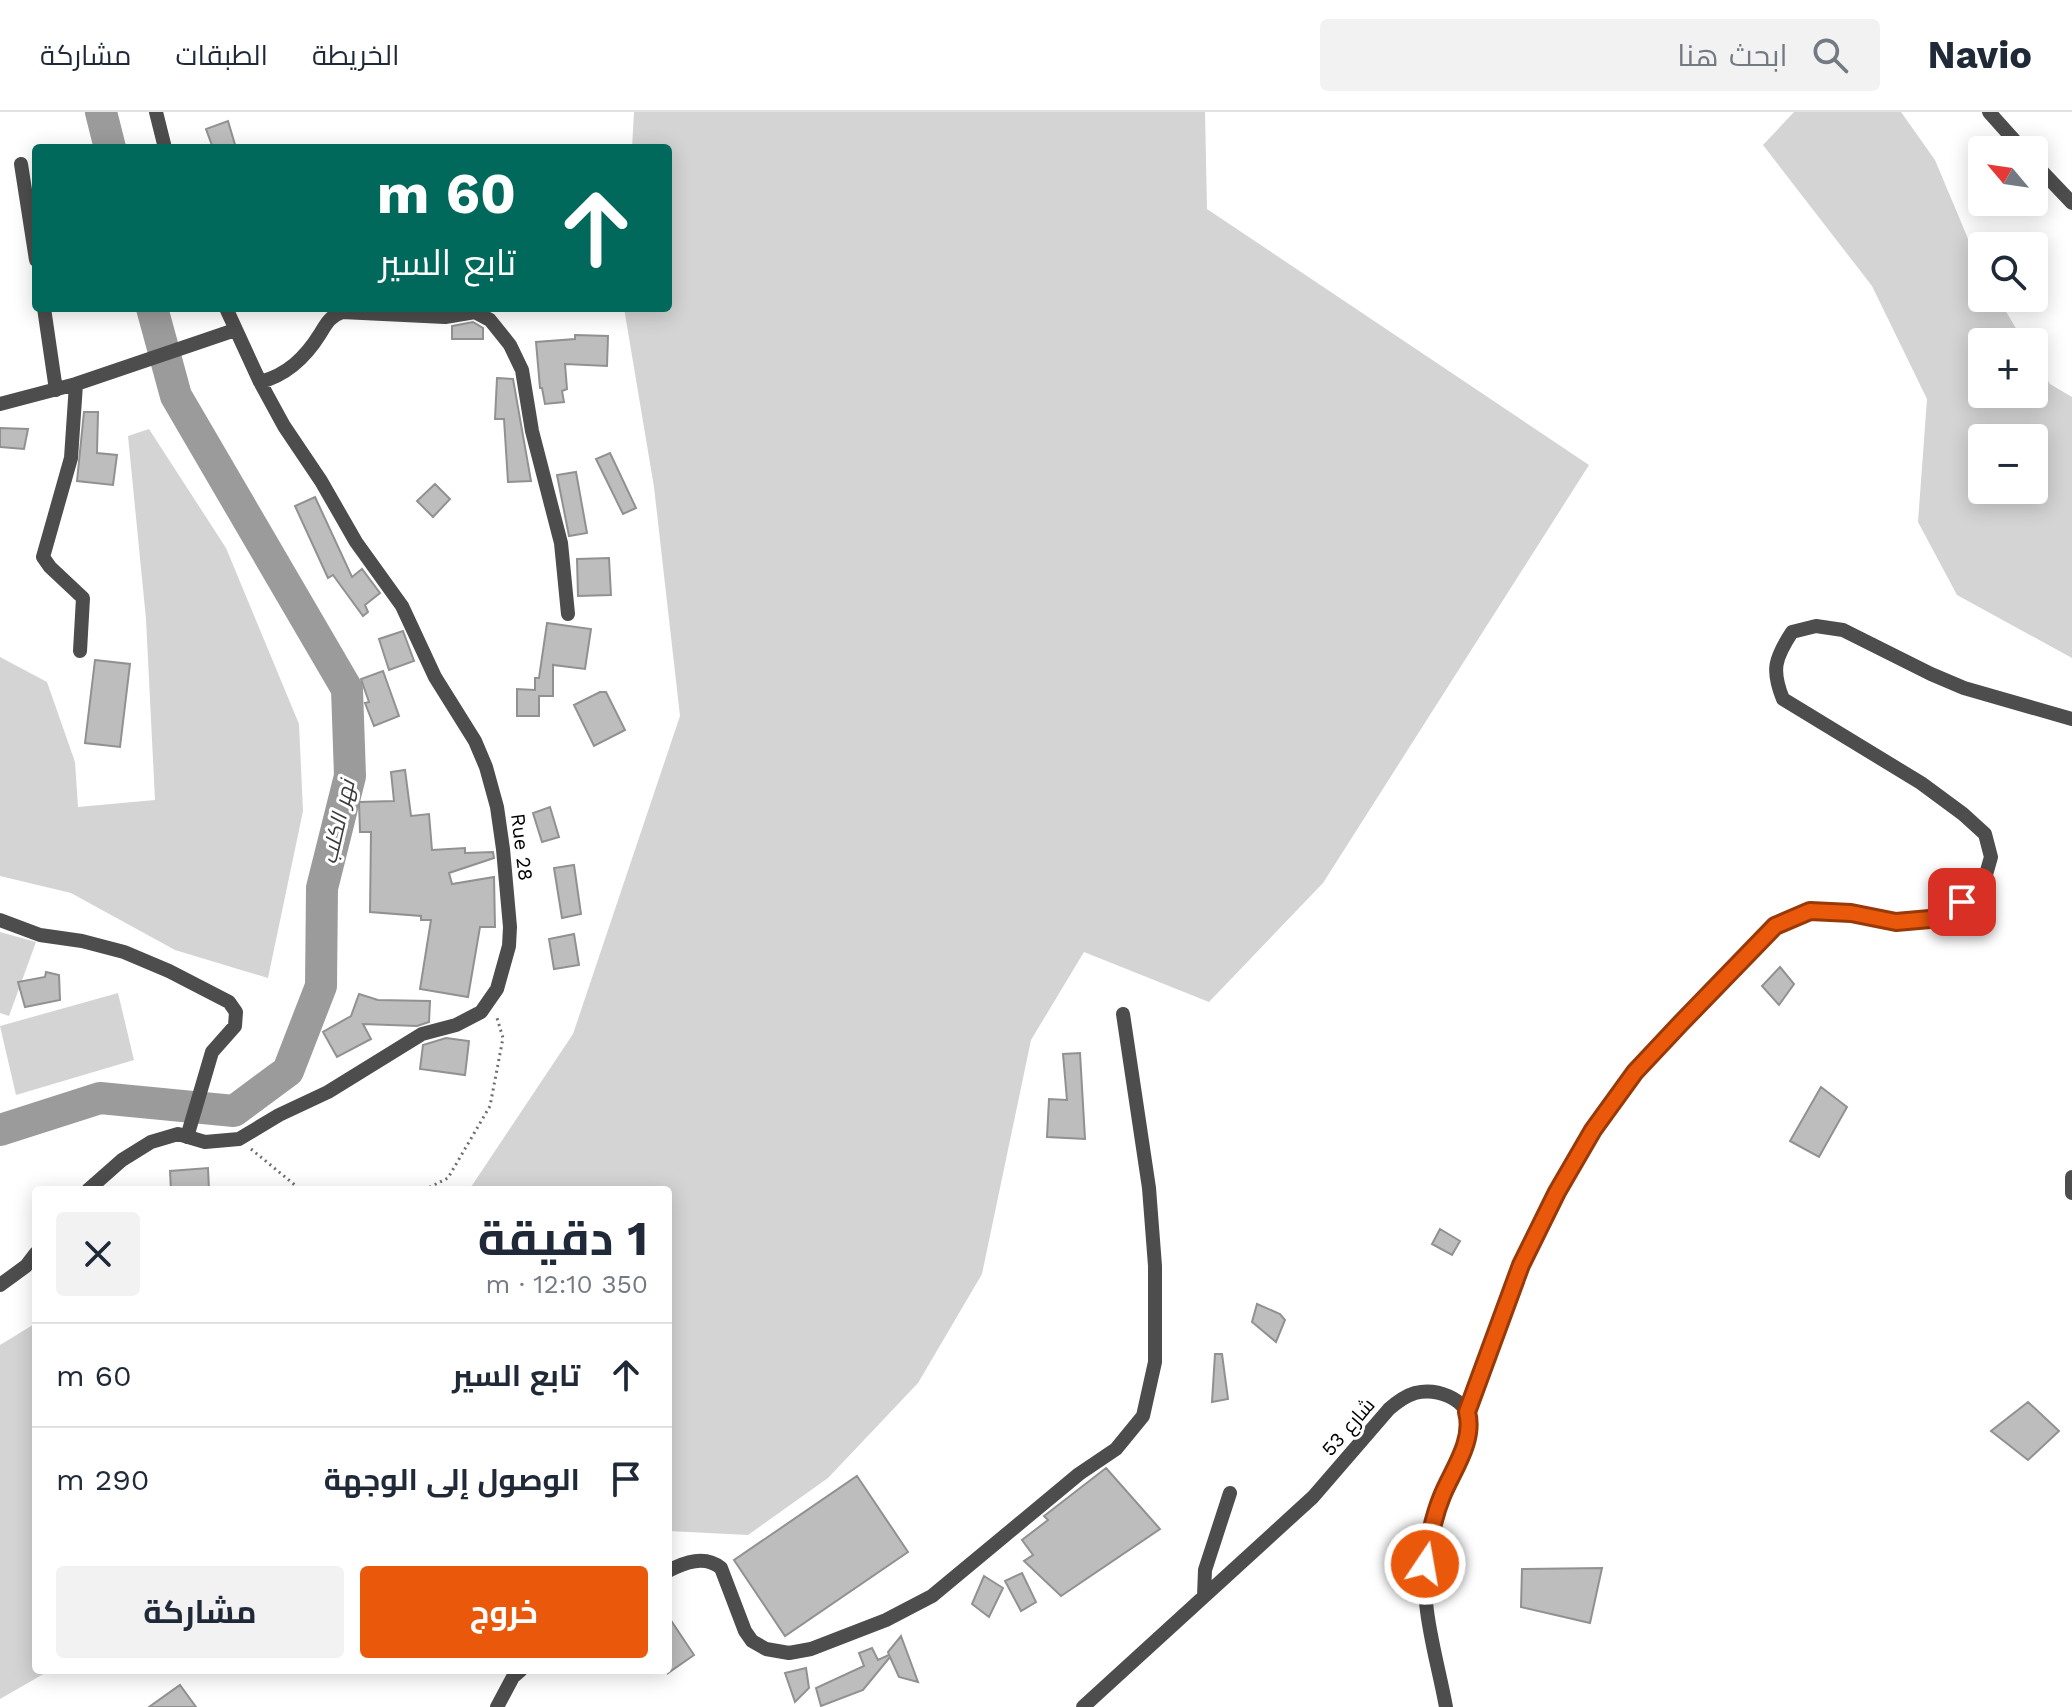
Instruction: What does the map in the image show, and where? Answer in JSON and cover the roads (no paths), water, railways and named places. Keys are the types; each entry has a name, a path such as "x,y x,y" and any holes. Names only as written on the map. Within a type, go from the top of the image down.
{"street":[{"path":"156,112 164,144"},
{"path":"1989,112 2010,136"},
{"path":"21,164 32,234"},
{"path":"2048,178 2072,203"},
{"path":"45,312 56,390"},
{"name":"Rue 28","path":"187,1137 205,1142 239,1139 279,1115 328,1092 422,1034 456,1025 481,1012 488,1005 502,977 510,927 497,807 486,767 469,730 435,677 411,620 356,542 260,382 228,312"},
{"path":"260,382 287,371 301,359 330,319 342,312 445,317 475,312 485,316 510,345 522,370 532,431 561,543 568,614"},
{"path":"0,404 76,384 235,330"},
{"path":"76,384 71,458 43,557 83,598 80,651"},
{"path":"1446,1707 1425,1613 1423,1583 1430,1535 1441,1498 1469,1431 1467,1412 1521,1265 1557,1192 1593,1130 1635,1072 1775,926 1810,911 1851,913 1896,922 1930,919 1962,902 1985,878 1991,857 1985,834 1963,814 1921,783 1783,699 1774,677 1780,651 1792,632 1816,626 1843,630 1964,688 2072,719"},
{"path":"0,920 40,935 82,941 124,952 229,1002 236,1012 235,1026 218,1043 207,1071 187,1137 178,1134 151,1142 122,1160 93,1186"},
{"path":"672,1570 700,1560 714,1562 721,1568 745,1631 752,1641 766,1649 789,1653 811,1649 886,1620 932,1596 1079,1474 1116,1449 1131,1433 1143,1416 1155,1362 1155,1266 1149,1188 1123,1014"},
{"path":"2072,1177 2072,1193"},
{"path":"0,1285 32,1258"},
{"name":"شارع 53","path":"1083,1707 1313,1497 1370,1428 1401,1399 1432,1391 1457,1401 1467,1412"},
{"path":"1204,1596 1205,1570 1230,1493"},
{"path":"497,1707 516,1674"}],"waterway":[{"name":"نهر الكلب","path":"101,112 109,144"},
{"name":"نهر الكلب","path":"0,1130 100,1098 234,1111 288,1071 321,986 322,888 350,776 347,689 176,396 153,312"}]}
